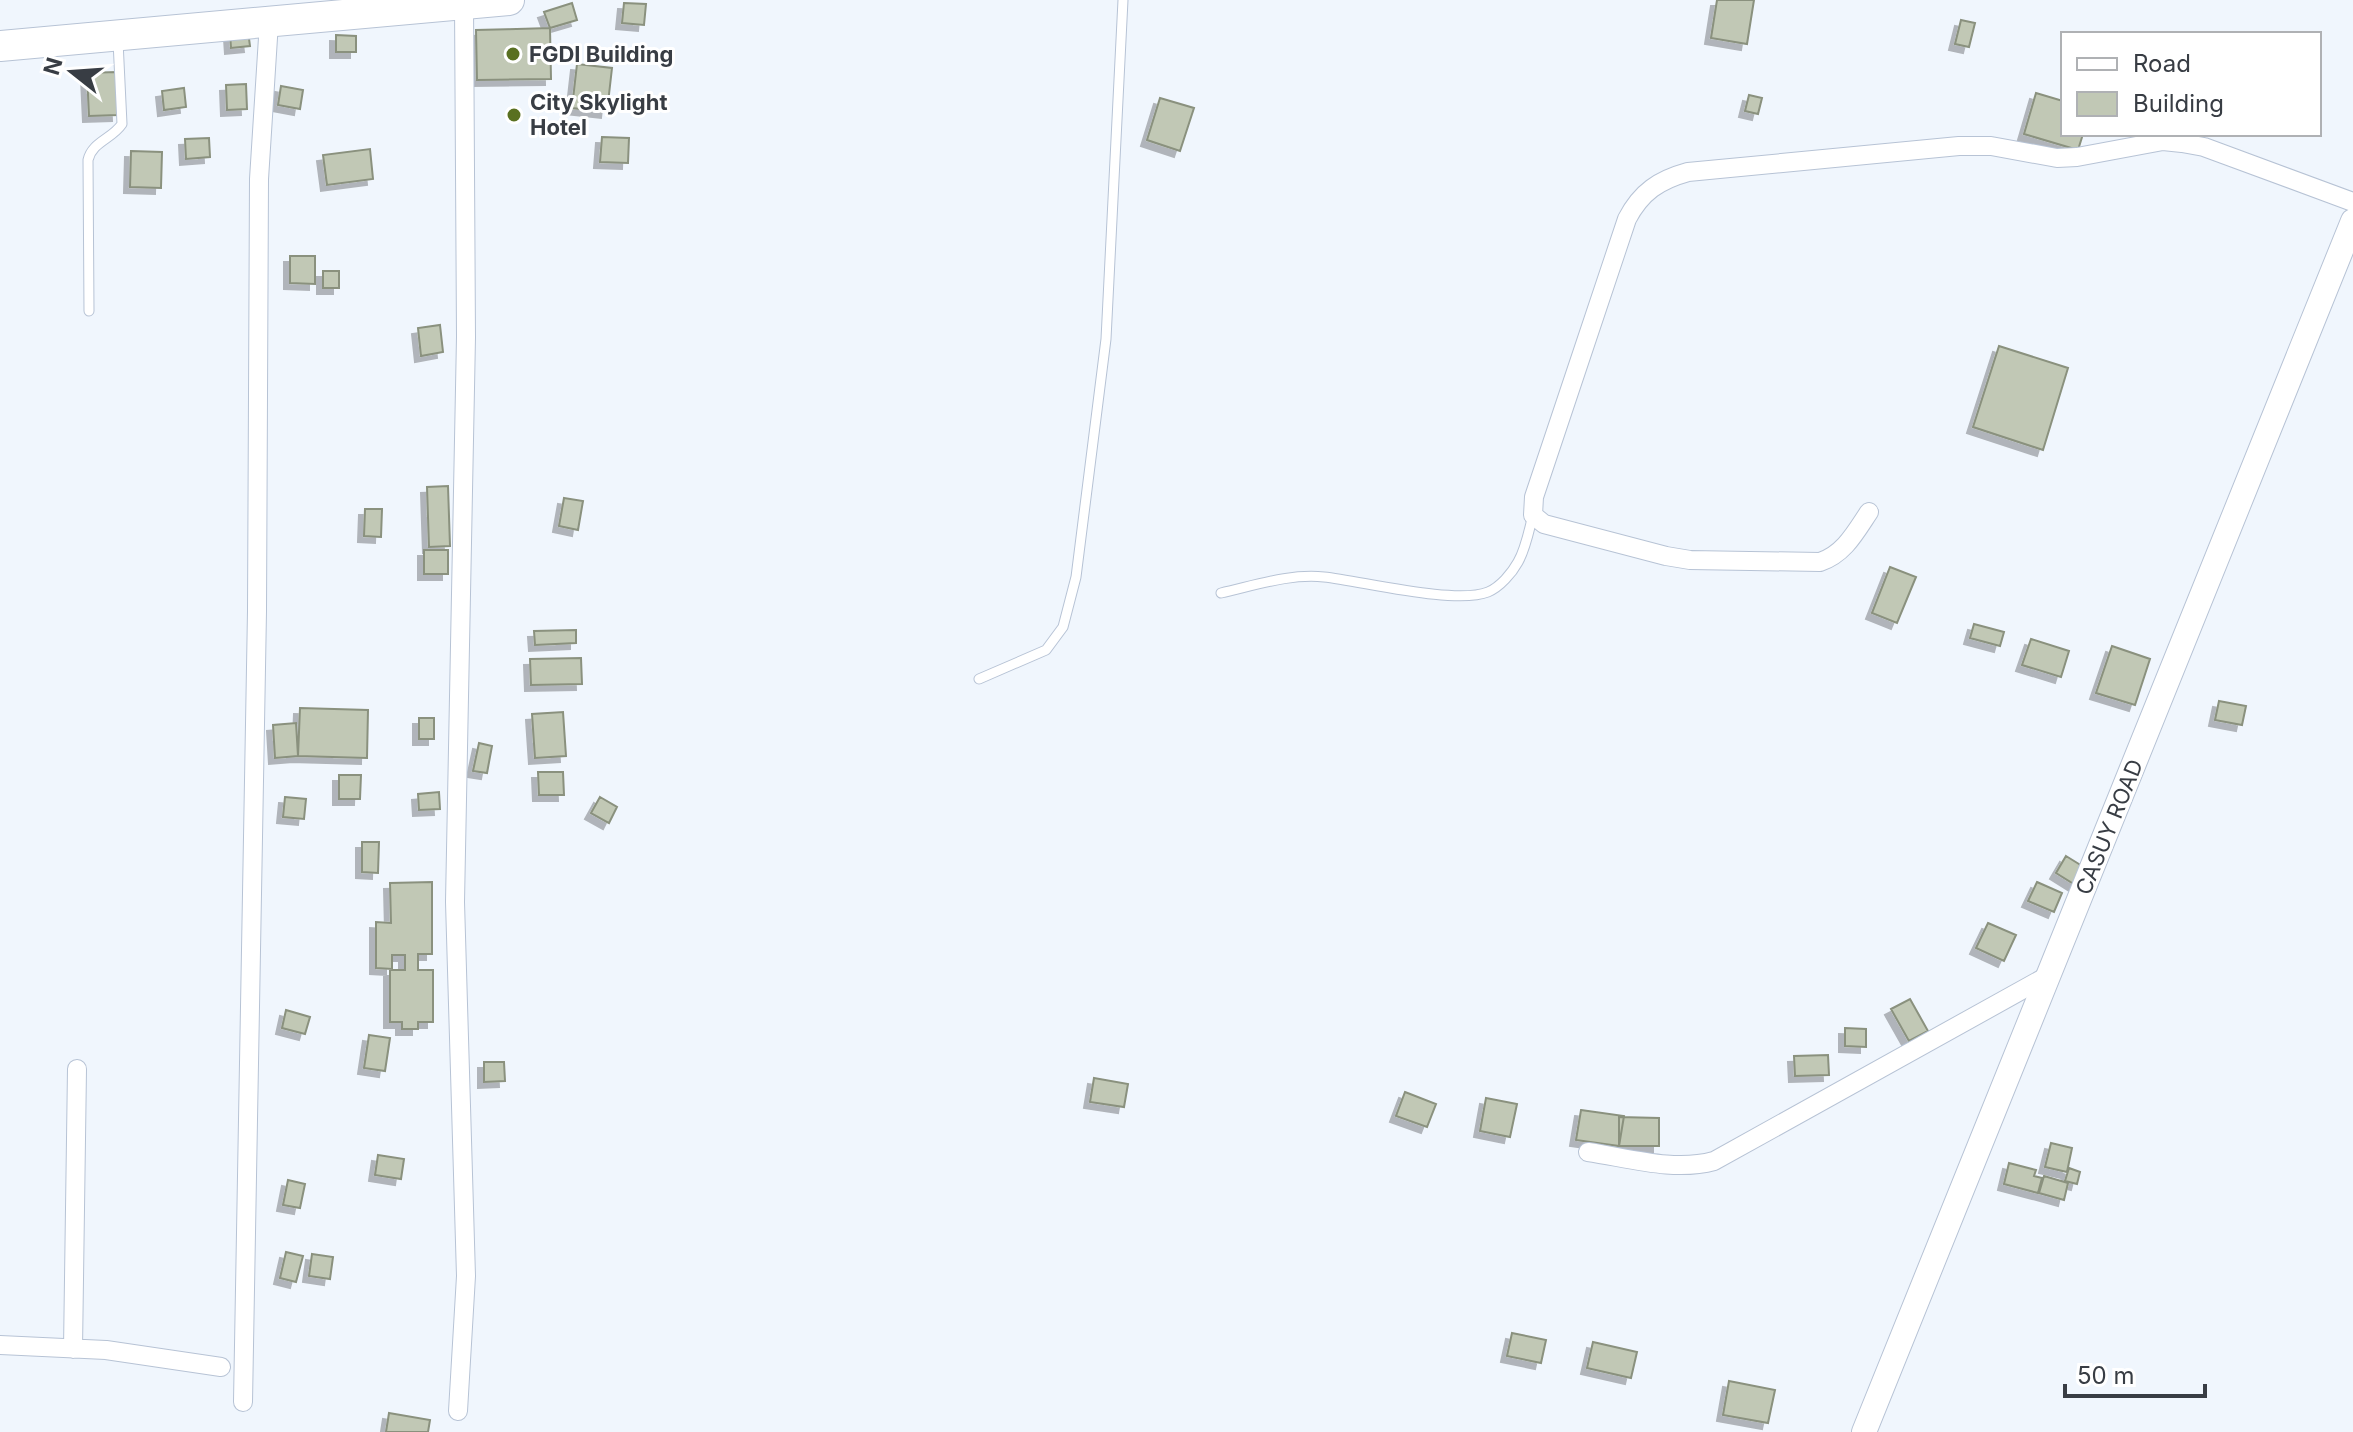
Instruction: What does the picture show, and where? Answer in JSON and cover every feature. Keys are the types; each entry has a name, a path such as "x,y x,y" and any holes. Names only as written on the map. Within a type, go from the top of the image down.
{"main road":[{"path":"0,46 269,22 328,8 509,0"}],"street":[{"path":"458,1411 466,1276 455,902 466,337 464,4"},
{"path":"243,1402 257,611 259,179 269,22"},
{"path":"1869,512 1844,549 1834,558 1820,562 1690,560 1544,524 1533,515 1534,497 1627,219 1636,202 1650,188 1669,177 1688,172 1959,146 1991,146 2039,156 2077,157 2163,141 2204,147 2353,202"},
{"name":"CASUY ROAD","path":"1864,1432 2353,221"},
{"path":"1588,1152 1679,1165 1696,1166 1714,1161 2049,975"},
{"path":"73,1349 77,1069"},
{"path":"0,1345 135,1354 221,1367"}],"lane":[{"path":"979,679 1046,650 1063,627 1076,577 1106,339 1123,0"},
{"path":"89,311 88,160 92,149 122,124 118,35"},
{"path":"1221,593 1282,580 1321,577 1385,588 1465,596 1489,592 1506,579 1520,560 1533,515"}],"building":[{"path":"1717,0 1754,0 1747,44 1711,38"},
{"path":"572,3 577,20 550,28 544,12"},
{"path":"624,3 646,4 644,25 622,23"},
{"path":"1961,20 1975,23 1969,47 1955,44"},
{"name":"FGDI Building","path":"550,28 551,79 477,80 476,30"},
{"path":"248,31 250,46 231,48 230,33"},
{"path":"336,35 356,36 356,52 336,52"},
{"path":"577,64 612,68 607,112 572,108"},
{"path":"116,72 118,115 89,116 87,73"},
{"path":"246,84 247,109 227,110 226,85"},
{"path":"281,86 303,90 300,109 278,105"},
{"path":"184,88 186,107 164,110 162,91"},
{"path":"2036,93 2061,100 2061,136 2082,136 2078,150 2024,134"},
{"path":"1749,95 1762,98 1758,114 1745,111"},
{"path":"1160,98 1194,108 1180,151 1147,140"},
{"path":"602,137 629,138 628,163 600,162"},
{"path":"209,138 210,157 186,159 185,139"},
{"path":"370,149 373,179 327,185 323,155"},
{"path":"131,151 162,152 161,188 130,187"},
{"path":"290,256 315,256 315,284 290,283"},
{"path":"323,271 339,271 339,288 323,288"},
{"path":"440,325 443,352 421,356 418,328"},
{"path":"1999,346 2068,368 2043,450 1973,427"},
{"path":"448,486 450,546 429,547 427,487"},
{"path":"564,498 583,501 578,530 559,526"},
{"path":"365,509 382,509 381,537 364,536"},
{"path":"424,550 448,550 448,574 424,574"},
{"path":"1890,567 1916,577 1897,623 1872,613"},
{"path":"1974,624 2004,632 2000,646 1970,638"},
{"path":"576,630 576,643 535,645 534,631"},
{"path":"2031,639 2069,651 2061,677 2022,665"},
{"path":"2112,646 2150,659 2135,705 2096,693"},
{"path":"581,658 582,684 531,685 530,659"},
{"path":"2219,701 2246,706 2242,725 2215,720"},
{"path":"300,708 368,710 367,758 298,756"},
{"path":"563,712 566,756 535,758 532,714"},
{"path":"419,718 434,718 434,739 419,739"},
{"path":"296,723 298,756 275,758 273,725"},
{"path":"479,743 492,746 487,773 473,771"},
{"path":"538,772 563,772 564,795 539,795"},
{"path":"339,775 361,775 360,799 339,799"},
{"path":"439,792 440,809 419,810 418,794"},
{"path":"285,797 306,799 304,819 283,817"},
{"path":"600,797 617,807 609,823 591,813"},
{"path":"362,842 379,842 378,873 362,872"},
{"path":"2066,856 2087,869 2077,886 2056,873"},
{"path":"432,882 432,954 418,954 418,970 433,970 433,1022 418,1022 418,1029 402,1029 402,1022 390,1022 390,970 405,970 405,955 392,955 392,969 376,968 376,922 391,923 390,883"},
{"path":"2037,882 2062,893 2054,912 2028,901"},
{"path":"1988,923 2016,935 2004,961 1976,948"},
{"path":"1910,999 1928,1031 1909,1041 1891,1009"},
{"path":"286,1010 310,1017 305,1034 282,1028"},
{"path":"1845,1028 1866,1029 1866,1047 1845,1046"},
{"path":"369,1035 390,1038 385,1071 364,1068"},
{"path":"1828,1055 1829,1075 1795,1076 1794,1056"},
{"path":"484,1062 504,1062 505,1081 484,1082"},
{"path":"1094,1078 1128,1084 1124,1107 1090,1102"},
{"path":"1405,1092 1436,1104 1427,1127 1396,1116"},
{"path":"1486,1098 1517,1104 1510,1137 1480,1131"},
{"path":"1581,1110 1624,1116 1619,1146 1576,1140"},
{"path":"1619,1117 1659,1118 1659,1146 1619,1146"},
{"path":"2051,1143 2072,1148 2067,1172 2045,1167"},
{"path":"378,1155 404,1159 401,1179 375,1175"},
{"path":"2009,1163 2036,1170 2034,1176 2042,1178 2038,1193 2004,1184"},
{"path":"2069,1168 2080,1172 2077,1184 2065,1181"},
{"path":"2044,1176 2068,1183 2064,1200 2039,1193"},
{"path":"288,1180 305,1184 300,1208 283,1205"},
{"path":"286,1252 303,1256 296,1282 280,1278"},
{"path":"312,1254 333,1257 330,1279 309,1276"},
{"path":"1512,1333 1546,1340 1541,1363 1507,1356"},
{"path":"1593,1342 1637,1352 1631,1378 1587,1368"},
{"path":"1729,1381 1775,1390 1768,1423 1723,1415"},
{"path":"389,1413 430,1420 428,1432 386,1432"}],"place":[{"name":"FGDI Building","path":"513,54"},
{"name":"City Skylight Hotel","path":"514,115"}]}
